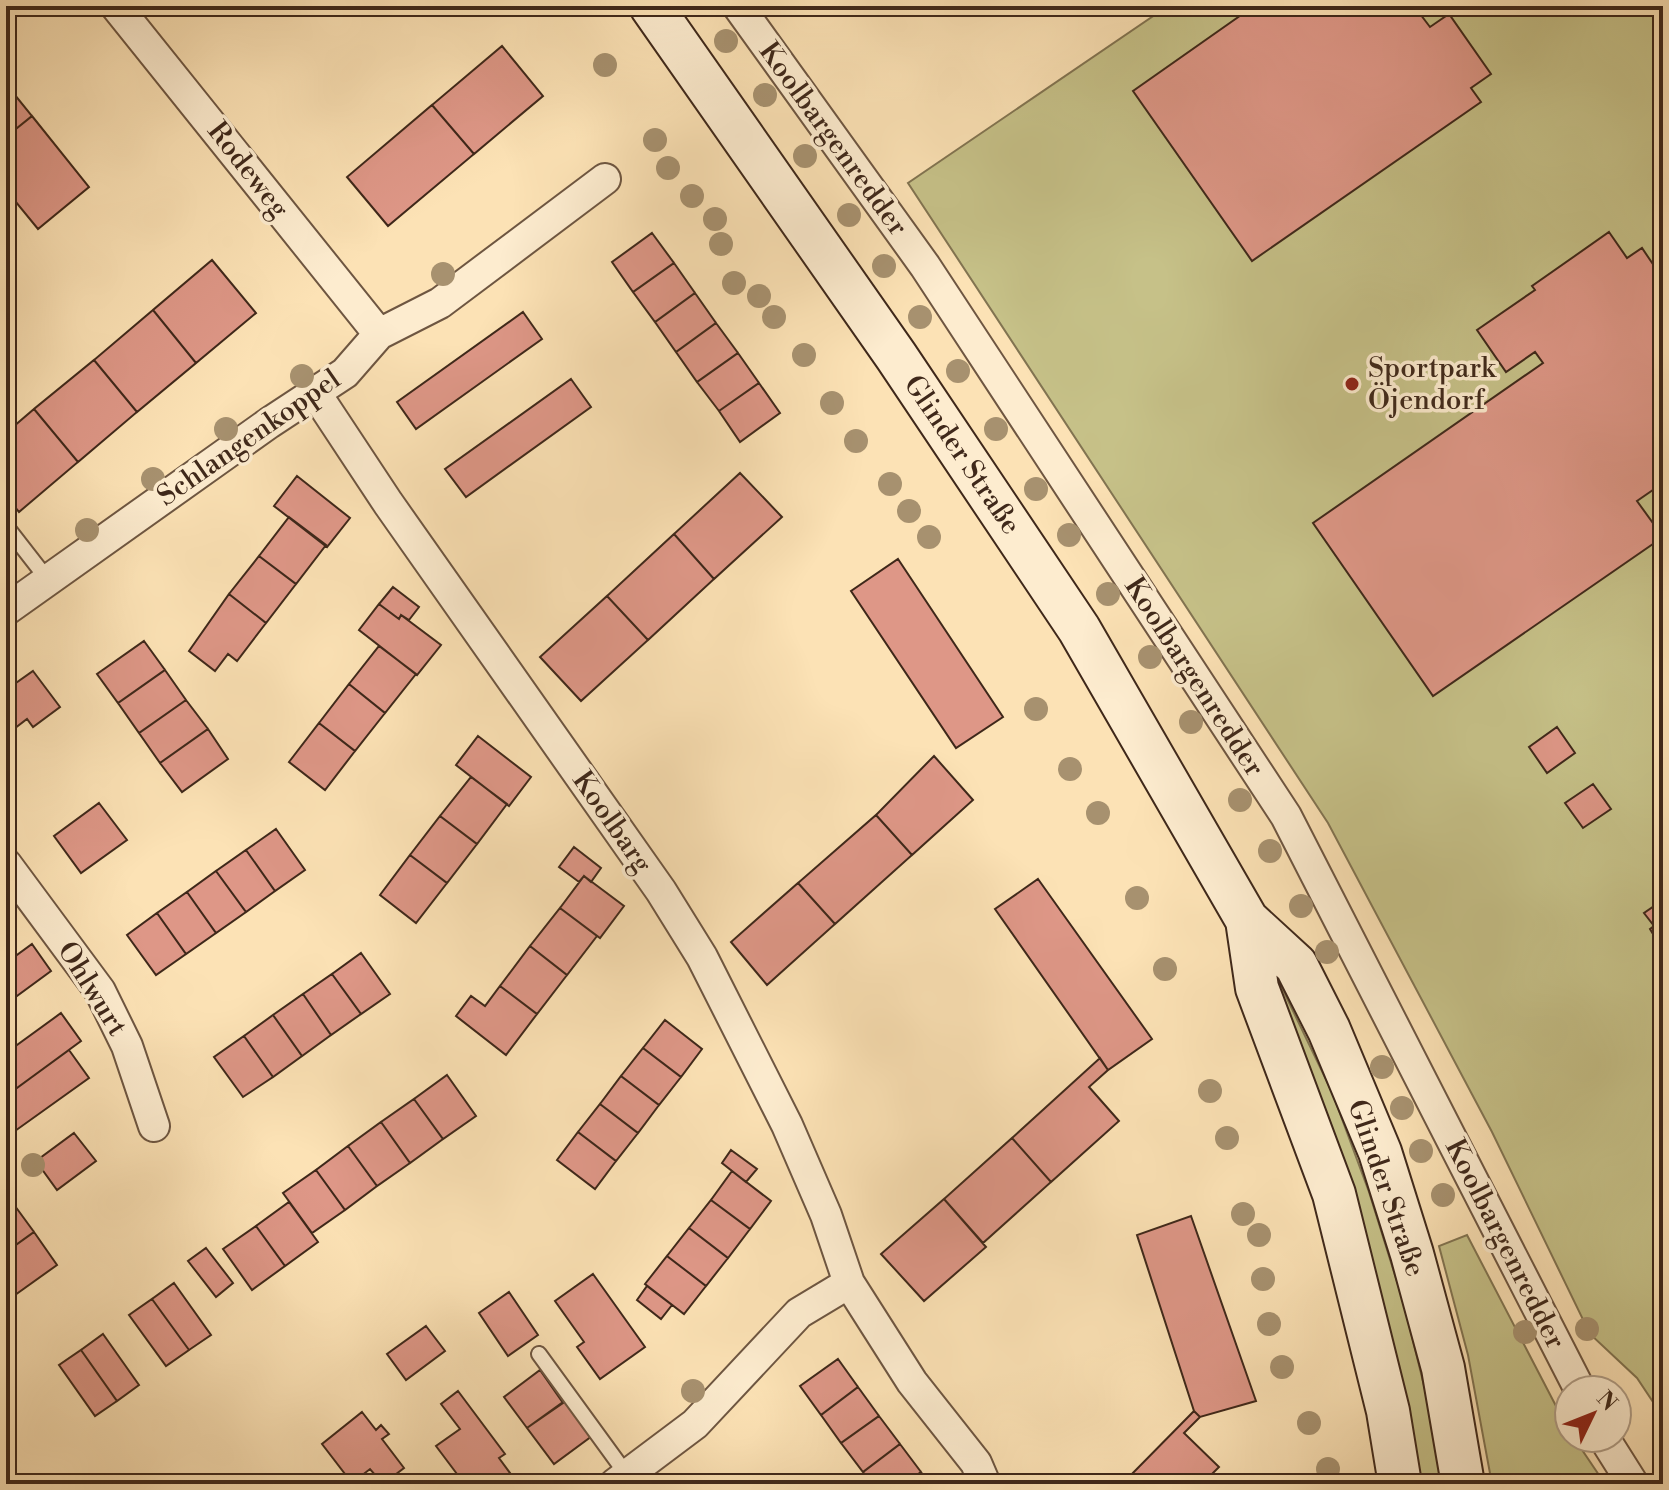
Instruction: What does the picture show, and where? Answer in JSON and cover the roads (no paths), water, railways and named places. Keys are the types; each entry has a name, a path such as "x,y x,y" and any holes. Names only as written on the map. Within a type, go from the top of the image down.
{"main road":[{"name":"Glinder Straße","path":"651,6 896,356 1079,629 1247,920 1296,965 1329,1030 1380,1152 1443,1368 1463,1484"},
{"name":"Glinder Straße","path":"1247,920 1257,988 1334,1194 1388,1411 1400,1484"}],"street":[{"name":"Rodeweg","path":"116,6 379,334"},
{"name":"Koolbargenredder","path":"738,6 925,266 1286,816 1572,1374"},
{"name":"Schlangenkoppel","path":"6,610 269,423 345,373 379,334 440,303 605,179"},
{"name":"Koolbarg","path":"316,394 388,503 661,891 702,957 787,1125 826,1215 849,1283 912,1382 976,1463 985,1484"},
{"name":"Ohlwurt","path":"6,864 100,991 127,1046 154,1126"},
{"path":"621,1480 695,1424 799,1313 849,1283"},
{"path":"1614,1454 1633,1484"}],"lane":[{"path":"6,526 48,580"},
{"path":"539,1354 621,1480"}],"place":[{"name":"Sportpark Öjendorf","path":"1352,384"}]}
